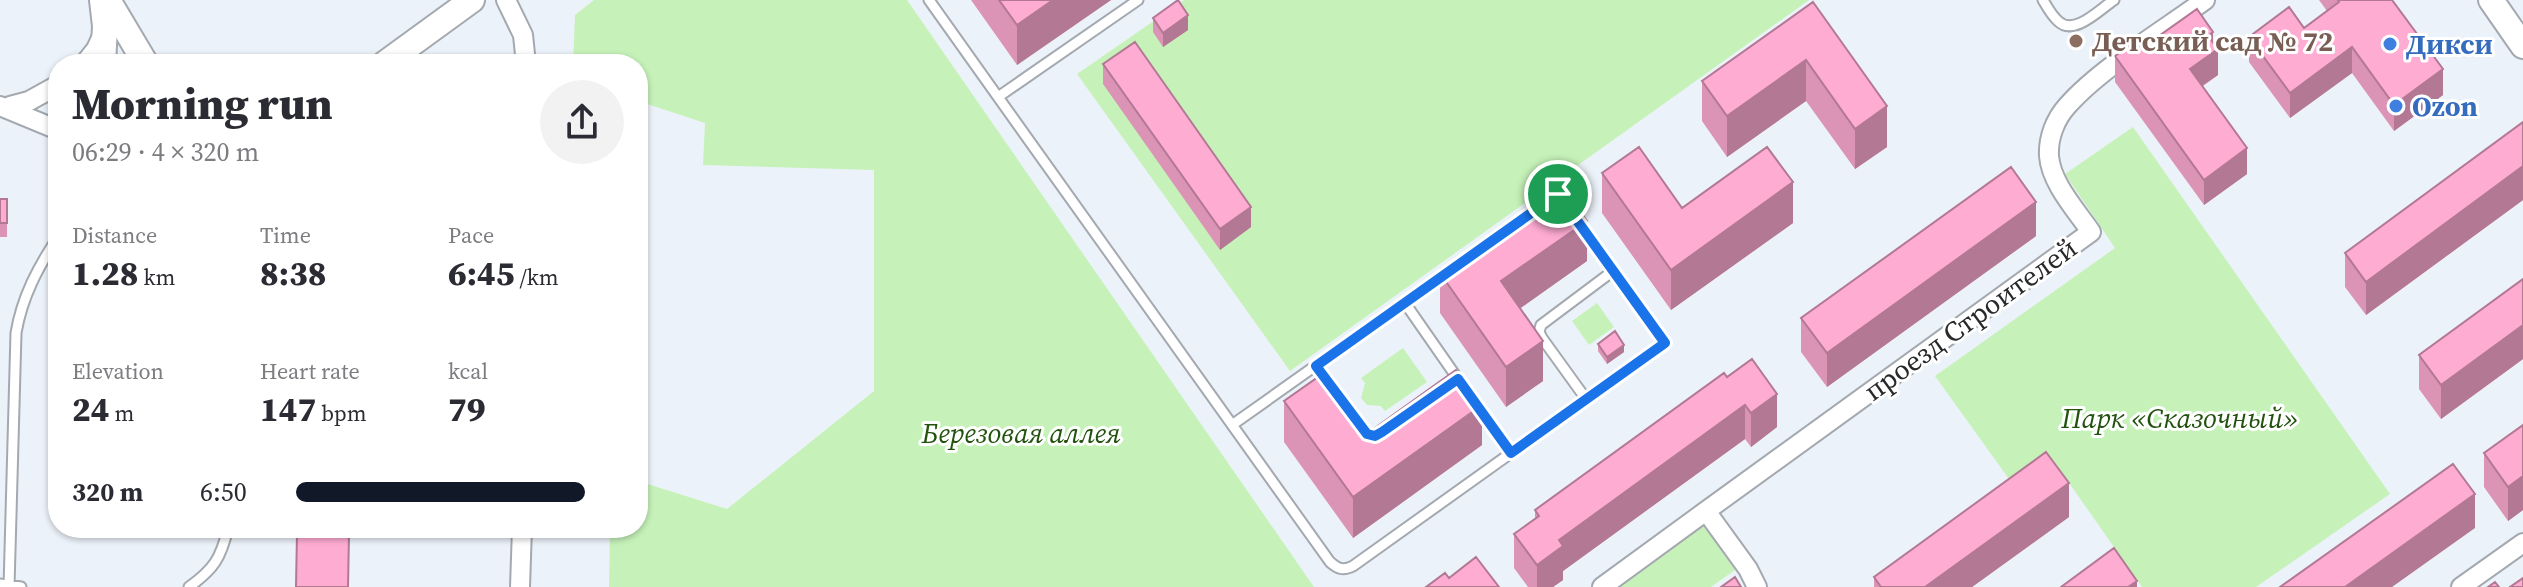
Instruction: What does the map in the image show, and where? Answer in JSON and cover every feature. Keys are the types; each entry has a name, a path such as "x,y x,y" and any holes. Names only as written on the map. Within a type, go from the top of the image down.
{"street":[{"path":"102,0 104,54"},
{"path":"108,0 140,54"},
{"path":"398,54 472,0"},
{"path":"506,0 523,35 525,54"},
{"name":"проезд Строителей","path":"1706,511 2091,232 2058,183 2049,159 2051,137 2058,120 2067,105 2099,78 2205,0"},
{"path":"2491,0 2523,46"},
{"path":"92,54 105,26"},
{"path":"10,106 29,101 48,91"},
{"path":"48,116 0,106 48,126"},
{"path":"1602,587 1706,511 1748,569 1757,587"},
{"path":"520,587 522,538"},
{"path":"2461,587 2523,543"}],"lane":[{"path":"929,0 1330,562 1338,568 1346,569 1665,343 1577,220"},
{"path":"998,97 1138,0"},
{"path":"2043,0 2058,21 2071,26 2081,23 2114,0"},
{"path":"21,587 6,585 16,333 20,308 48,254"},
{"path":"1232,425 1456,267"},
{"path":"1586,399 1539,332 1541,325 1613,271"},
{"path":"1405,303 1511,453"},
{"path":"1316,366 1360,428 1375,436 1382,432"},
{"path":"1445,388 1458,379"},
{"path":"189,587 207,574 222,554 226,538"}],"green space":[{"name":"Березовая аллея","path":"594,0 907,0 1314,587 609,587 610,538 648,538 648,484 727,509 874,391 874,170 703,165 705,123 648,104 648,54 573,54 575,15"},
{"path":"1184,0 1809,0 1290,371 1077,74"},
{"name":"Парк «Сказочный»","path":"2133,127 2390,494 2256,587 2142,587 2053,460 2014,486 1935,376 2115,248 2065,174"},
{"path":"1597,303 1614,327 1589,345 1572,321"},
{"path":"1403,348 1427,382 1385,411 1381,406 1367,405 1361,398 1365,383 1361,378"},
{"path":"1703,525 1735,570 1711,587 1618,587"}],"building":[{"path":"999,0 1053,0 1017,25"},
{"path":"1178,0 1188,15 1163,33 1153,18"},
{"path":"2338,0 2392,0 2443,69 2394,105 2352,47 2290,93 2249,37 2289,7 2304,28"},
{"path":"1813,2 1887,106 1855,129 1806,60 1727,116 1702,81"},
{"path":"2197,9 2213,32 2208,36 2218,49 2190,69 2247,148 2204,180 2115,56 2141,38 2146,45"},
{"path":"1135,42 1251,207 1220,229 1103,64"},
{"path":"2523,122 2523,166 2366,282 2345,253"},
{"path":"1639,147 1682,208 1767,147 1793,182 1671,270 1602,173"},
{"path":"2011,167 2036,202 1827,353 1801,318"},
{"path":"1562,187 1587,221 1501,281 1543,341 1506,367 1440,273"},
{"path":"0,199 7,199 7,223 0,223"},
{"path":"2523,279 2523,325 2441,385 2419,355"},
{"path":"1615,331 1624,345 1607,357 1598,344"},
{"path":"1752,359 1777,394 1751,413 1745,405 1559,540 1563,546 1537,565 1514,534 1539,516 1535,510 1724,373 1727,377"},
{"path":"1456,370 1482,405 1353,497 1284,401 1321,375 1365,435"},
{"path":"2523,425 2523,476 2508,487 2484,453"},
{"path":"2046,452 2069,483 1925,587 1881,587 1874,577"},
{"path":"2453,464 2475,494 2345,587 2280,587"},
{"path":"297,538 349,538 348,587 296,587"},
{"path":"2114,548 2137,581 2128,587 2061,587"},
{"path":"1476,557 1499,587 1426,587 1445,573 1449,578"},
{"path":"1735,577 1741,587 1721,587"},
{"path":"2523,578 2523,587 2510,587"}],"place":[{"name":"Детский сад № 72","path":"2076,41"},
{"name":"Дикси","path":"2390,44"},
{"name":"Ozon","path":"2396,106"}],"route":[{"path":"1558,194 1665,343 1511,453 1458,379 1382,432 1375,436 1367,434 1316,366 1558,194"}]}
